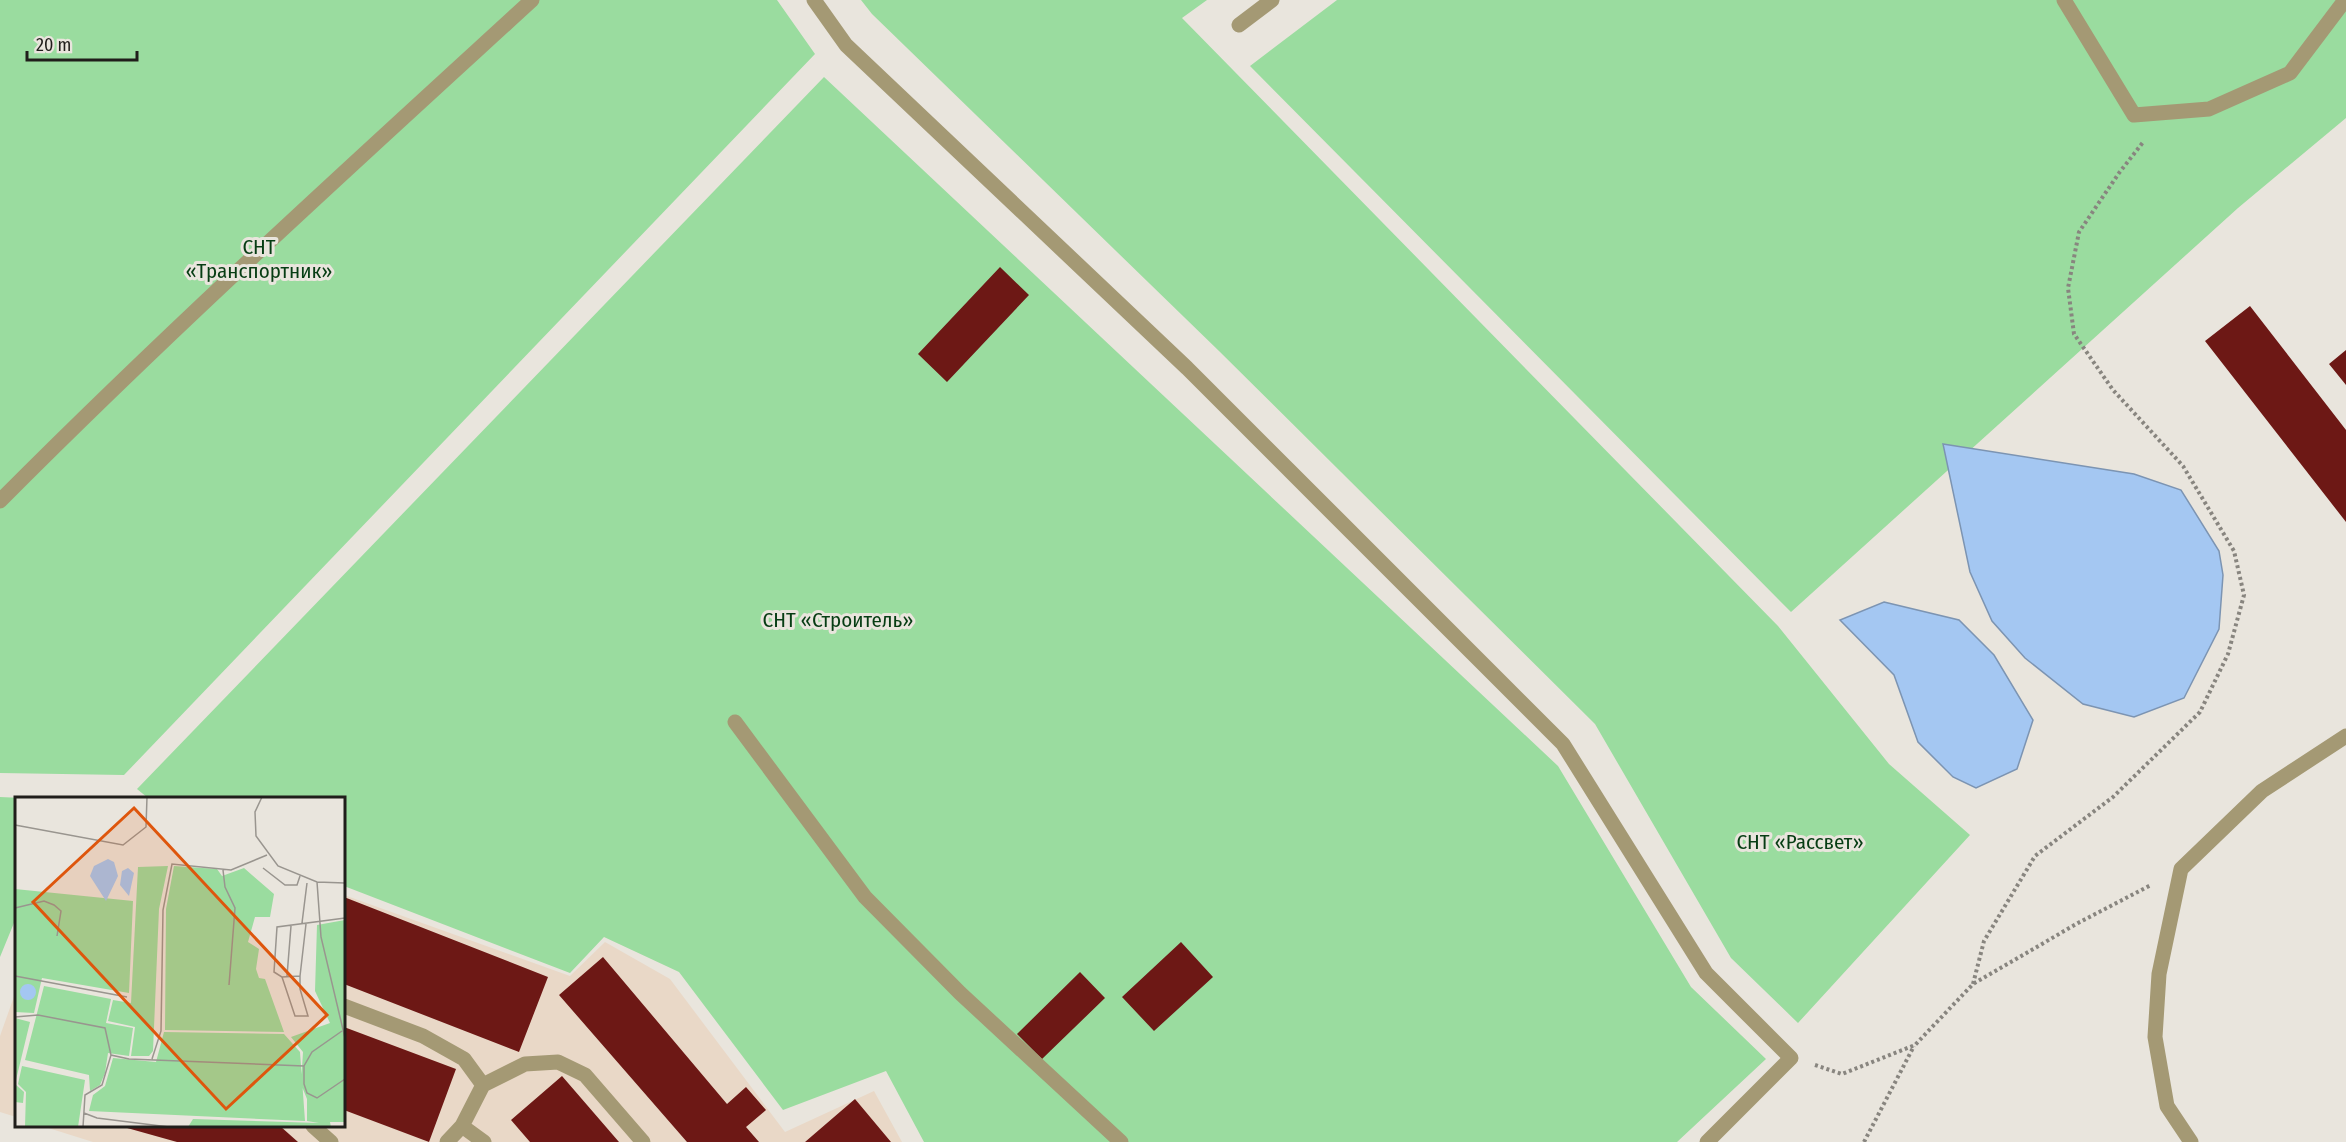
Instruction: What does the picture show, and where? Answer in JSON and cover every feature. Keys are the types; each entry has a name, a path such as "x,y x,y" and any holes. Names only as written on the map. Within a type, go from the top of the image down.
{"street":[{"path":"0,501 76,424 532,0"},
{"path":"814,0 846,45 1187,368 1563,744 1706,973 1791,1058 1707,1142"},
{"path":"1239,26 1272,0"},
{"path":"2064,0 2134,115 2209,109 2290,73 2344,0"},
{"path":"735,722 866,897 960,993 1121,1142"},
{"path":"2191,1142 2167,1106 2155,1037 2159,974 2181,869 2262,791 2346,736"},
{"path":"345,1006 423,1036 464,1059 483,1084"},
{"path":"447,1142 462,1126 483,1084 525,1064 558,1062 585,1075 643,1142"},
{"path":"462,1126 484,1142"},
{"path":"315,1127 331,1142"}],"path":[{"path":"1973,984 1984,941 2035,856 2114,797 2200,712 2228,654 2244,595 2235,551 2183,466 2113,390 2074,334 2068,288 2079,232 2119,173 2167,112"},
{"path":"1864,1142 1915,1045 1973,984 2078,923 2181,869"},
{"path":"1791,1058 1842,1074 1915,1045"}],"shaded area":[{"path":"345,895 570,976 605,942 670,979 785,1132 874,1091 902,1142 93,1142 45,1127 345,1127"},
{"path":"15,994 15,1117 0,1112 0,1036"}],"green space":[{"name":"СНТ «Транспортник»","path":"0,0 777,0 815,54 124,775 0,773"},
{"name":"СНТ «Рассвет»","path":"861,0 1207,0 1182,18 1778,626 1889,764 1970,835 1798,1023 1731,958 1595,724 1219,351 872,14"},
{"path":"1337,0 2346,0 2346,118 2238,208 1791,612 1250,66"},
{"name":"СНТ «Строитель»","path":"824,77 1558,766 1691,987 1766,1059 1677,1142 924,1142 886,1071 783,1110 679,972 604,937 570,973 345,886 345,797 147,797 137,789"},
{"path":"0,797 15,798 15,920 0,957"}],"water":[{"path":"1943,444 2134,474 2181,490 2219,551 2223,575 2219,629 2184,698 2134,717 2083,704 2025,658 1992,621 1970,572"},
{"path":"1884,602 1959,620 1994,655 2033,720 2017,769 1976,788 1953,777 1918,742 1894,675 1840,620"}],"building":[{"path":"1000,267 1029,295 947,382 918,354"},
{"path":"2250,306 2346,430 2346,522 2205,341"},
{"path":"2346,350 2346,385 2329,364"},
{"path":"345,897 548,977 519,1052 345,984"},
{"path":"1181,942 1213,977 1154,1031 1122,997"},
{"path":"603,957 727,1104 746,1087 766,1110 746,1127 759,1142 687,1142 559,995"},
{"path":"1080,972 1105,998 1042,1059 1017,1034"},
{"path":"345,1027 456,1069 429,1142 345,1110"},
{"path":"562,1076 619,1142 530,1142 511,1120"},
{"path":"855,1099 891,1142 805,1142"},
{"path":"124,1127 281,1127 298,1142 177,1142"}]}
